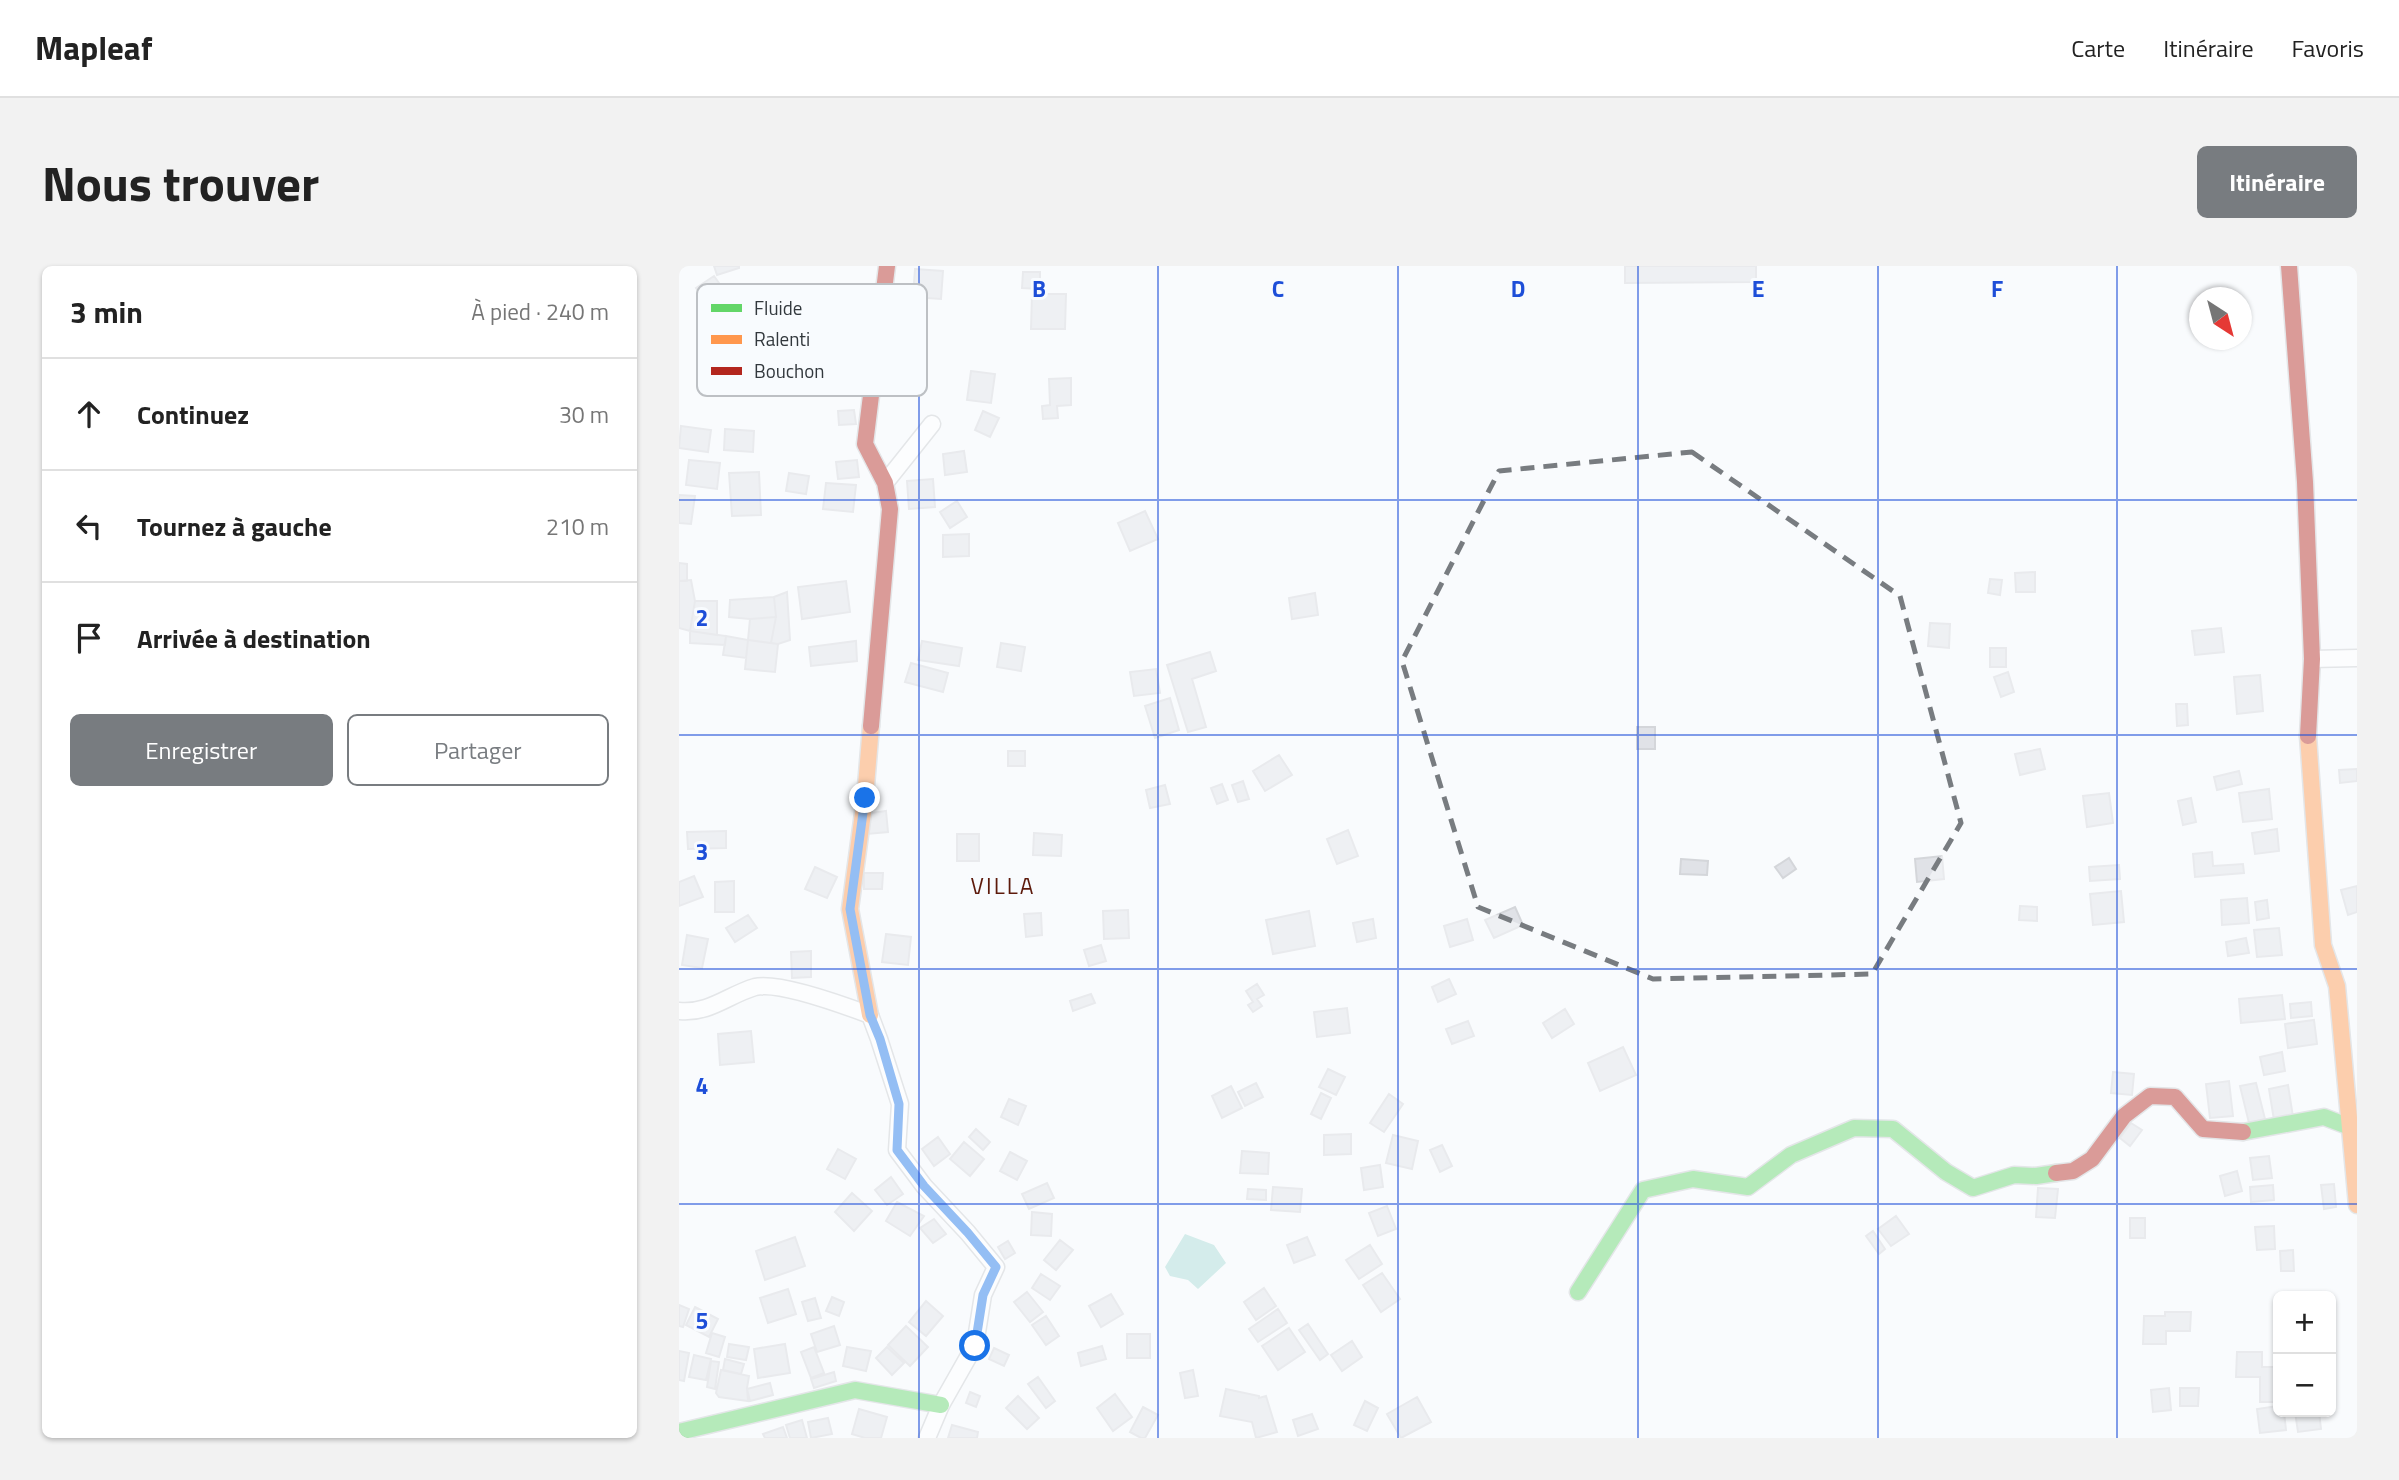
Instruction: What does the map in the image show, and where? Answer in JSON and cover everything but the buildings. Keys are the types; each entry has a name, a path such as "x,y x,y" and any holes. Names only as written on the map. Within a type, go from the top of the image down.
{"street":[{"path":"885,284 887,266"},
{"path":"2289,266 2305,482 2312,659 2308,730 2323,945 2337,986 2354,1127 2357,1205"},
{"path":"871,396 865,444 885,483 890,509 865,798 850,909 870,1015 899,1104 897,1150 924,1186 996,1267 983,1295 975,1346 941,1405 927,1438"},
{"path":"885,483 932,424"},
{"path":"2312,659 2357,659"},
{"path":"679,1011 694,1013 757,986 792,990 870,1015"},
{"path":"1579,1292 1643,1190 1693,1179 1748,1187 1791,1155 1854,1128 1893,1129 1946,1172 1973,1188 2014,1175 2036,1176 2073,1171 2092,1159 2124,1116 2150,1096 2175,1097 2203,1129 2240,1133 2325,1117 2354,1127"},
{"path":"679,1432 855,1390 941,1405"}],"highlighted area":[{"path":"1692,452 1900,596 1961,823 1872,974 1653,979 1478,907 1402,661 1499,471"}],"shaded area":[{"path":"1185,1234 1214,1245 1226,1263 1198,1289 1188,1280 1170,1276 1165,1267"}],"traffic: fast":[{"path":"2243,1132 2324,1117 2357,1127"},
{"path":"1578,1292 1643,1190 1693,1179 1748,1187 1791,1155 1854,1128 1893,1129 1946,1172 1973,1188 2014,1175 2056,1173"},
{"path":"679,1432 855,1390 941,1405"}],"traffic: slow":[{"path":"870,1015 850,909 865,798 871,726"},
{"path":"2308,736 2323,945 2337,986 2357,1205"}],"traffic: jam":[{"path":"885,284 887,266"},
{"path":"2289,266 2305,482 2312,659 2308,736"},
{"path":"871,396 865,444 885,483 890,509 871,726"},
{"path":"2056,1173 2073,1171 2092,1159 2124,1116 2150,1096 2175,1097 2203,1129 2243,1132"}],"district":[{"name":"VILLA","path":"1003,886"}],"route":[{"path":"865,798 850,909 870,1015 899,1104 897,1150 924,1186 996,1267 983,1295 975,1346"}]}
